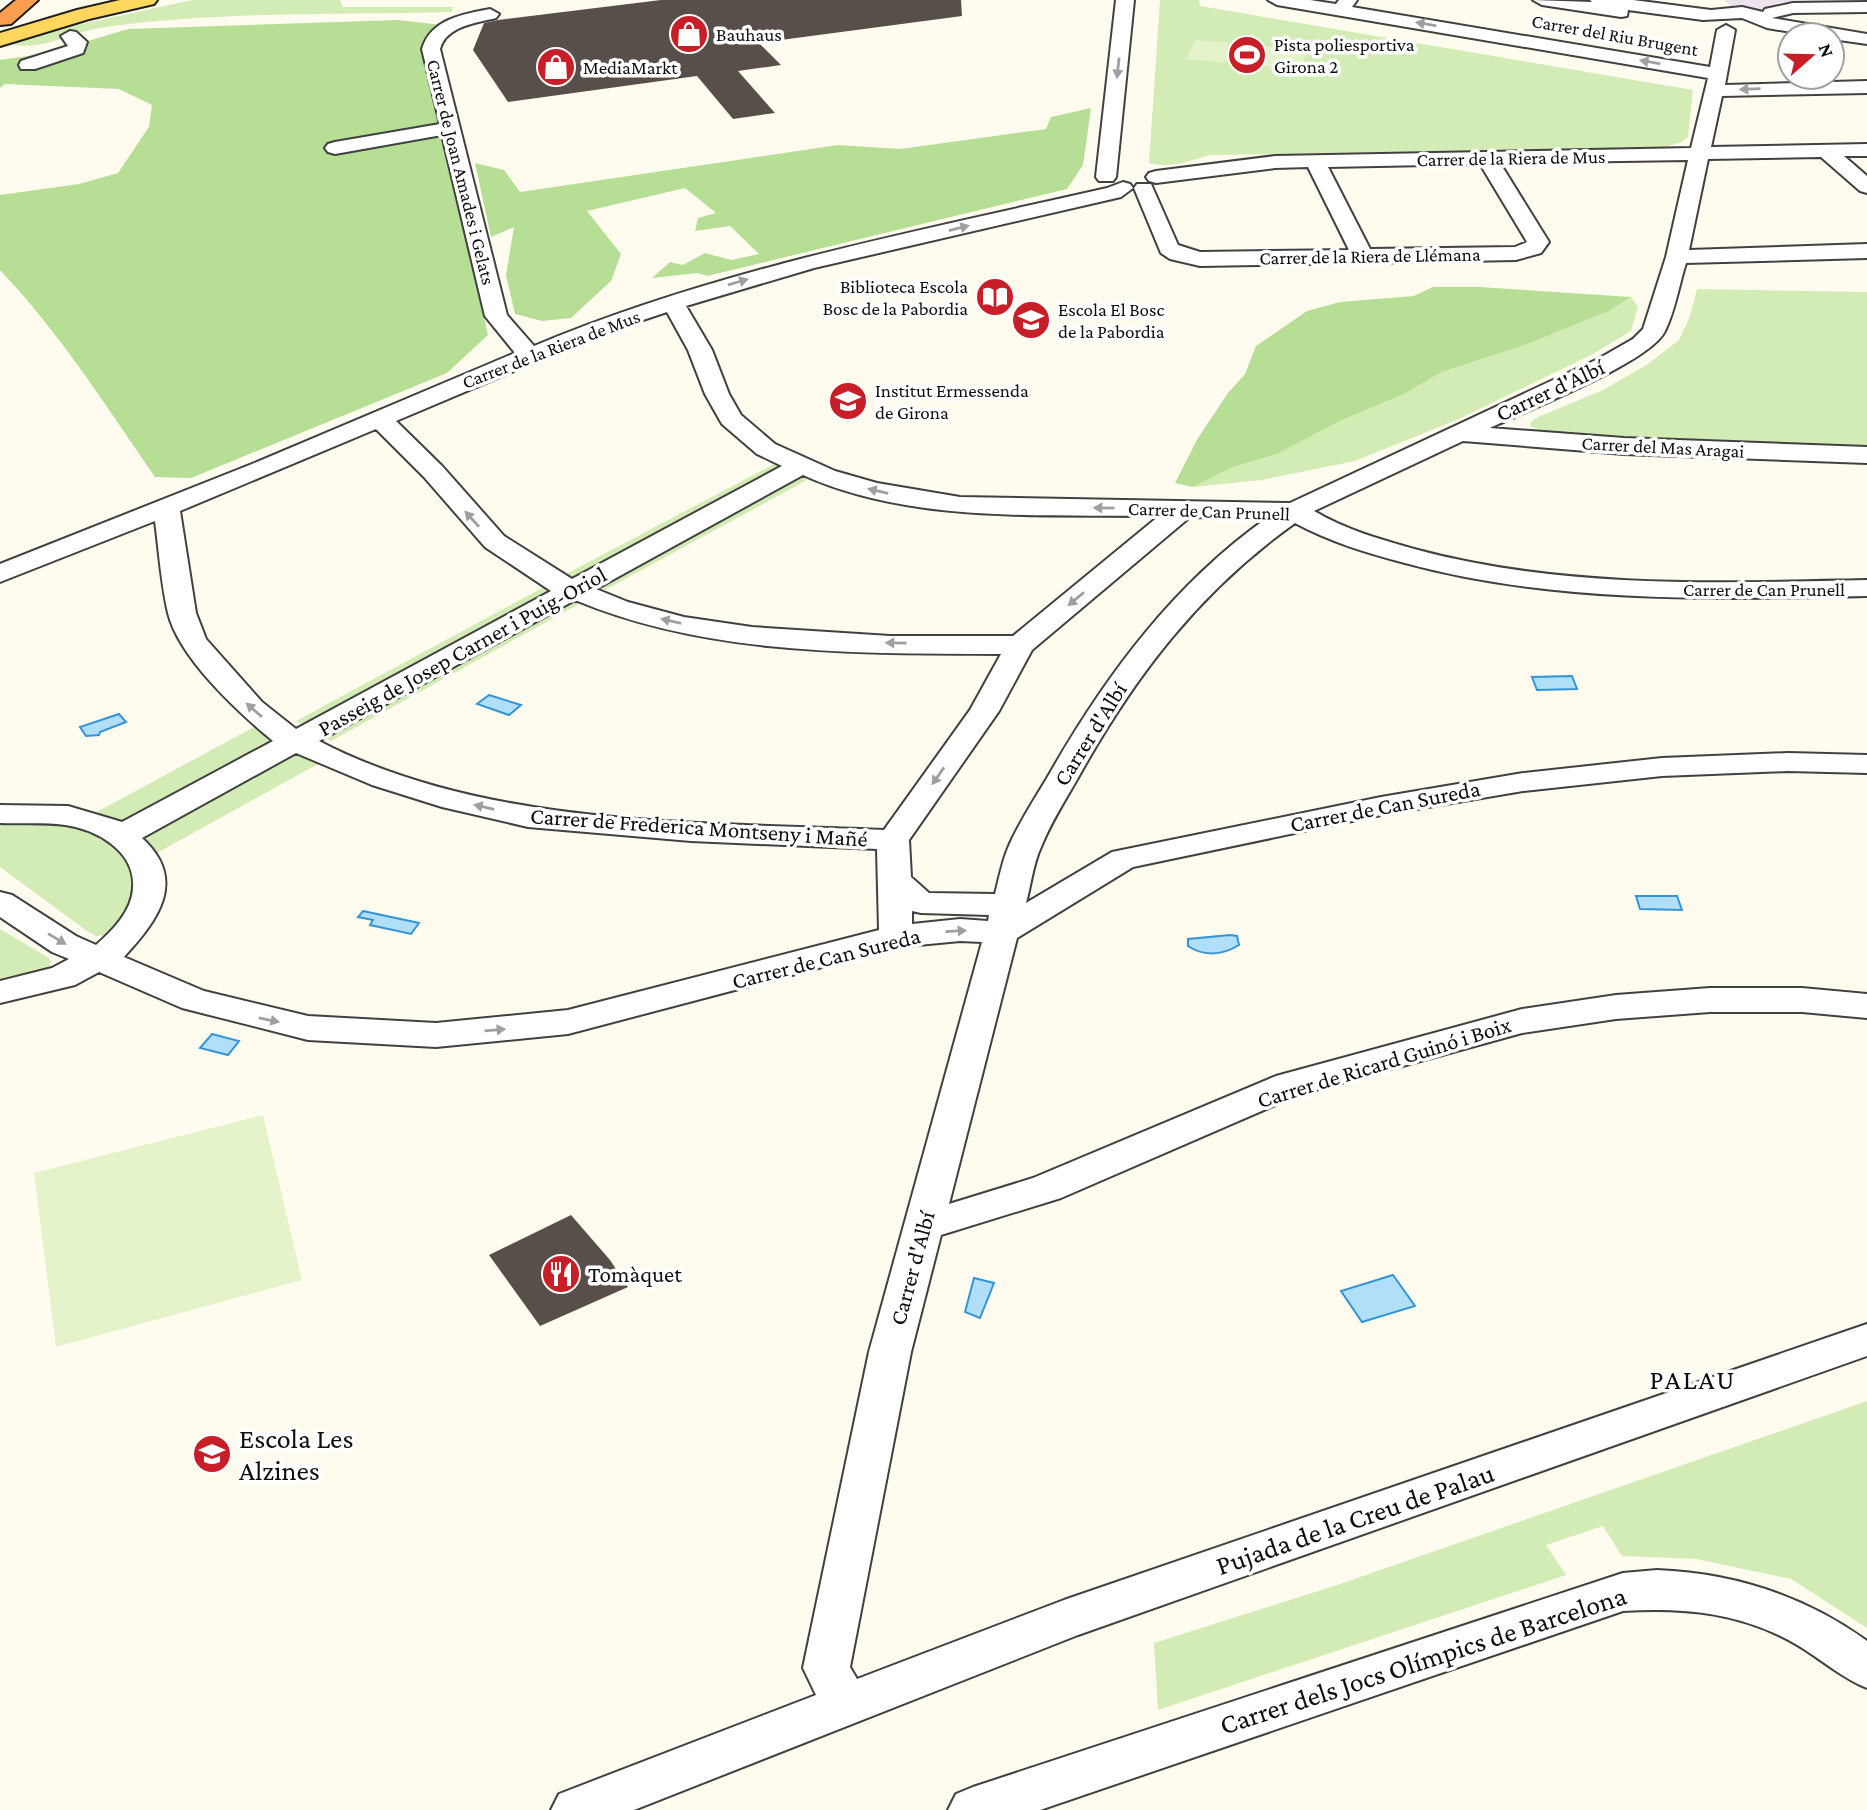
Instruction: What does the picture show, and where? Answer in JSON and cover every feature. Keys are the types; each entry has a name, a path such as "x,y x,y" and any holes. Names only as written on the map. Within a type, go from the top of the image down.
{"highway":[{"path":"2,27 28,0"}],"main road":[{"path":"2,27 84,14 147,0"}],"street":[{"path":"1125,0 1133,178"},
{"name":"Carrer del Riu Brugent","path":"1277,0 1344,5 1716,82 1867,87"},
{"path":"1542,0 1867,39"},
{"path":"1599,0 1738,22 1776,32"},
{"path":"1738,22 1793,8 1867,7"},
{"name":"Carrer de Joan Amades i Gelats","path":"490,14 451,26 432,42 496,316 529,355"},
{"name":"Carrer d'Albí","path":"846,1706 826,1668 890,1352 1024,848 1089,728 1166,622 1219,569 1295,511 1606,365 1641,344 1654,331 1677,257 1716,82 1738,22"},
{"path":"28,65 77,49 78,42 70,36"},
{"path":"1846,45 1867,48"},
{"path":"335,148 450,128"},
{"name":"Carrer de la Riera de Mus","path":"0,574 380,419 529,355 645,312 809,262 1114,193 1133,178 1275,162 1867,150"},
{"path":"1826,151 1867,187"},
{"name":"Carrer de la Riera de Llémana","path":"1133,178 1169,248 1189,257 1516,253 1533,247 1538,242 1487,158"},
{"path":"1315,162 1363,256"},
{"path":"1677,257 1867,251"},
{"name":"Carrer de Can Prunell","path":"673,303 700,349 717,394 732,419 766,449 801,466 874,491 960,505 1295,511 1323,529 1411,558 1497,575 1592,585 1708,590 1867,588"},
{"path":"380,419 440,479 472,521 502,548 533,570 597,602 645,615 759,636 860,643 1020,645"},
{"name":"Carrer del Mas Aragai","path":"1460,433 1624,446 1867,455"},
{"name":"Passeig de Josep Carner i Puig-Oriol","path":"123,835 801,466"},
{"name":"Carrer de Frederica Montseny i Mañé","path":"166,507 182,613 193,641 251,708 296,741 383,778 453,800 528,817 691,831 893,840"},
{"path":"896,936 893,840 984,711 1020,645 1185,508"},
{"name":"Carrer de Can Sureda","path":"0,902 64,944 194,1000 308,1028 436,1035 568,1022 896,936 960,930 1005,919 1124,859 1381,806 1510,784 1662,766 1788,762 1867,764"},
{"path":"0,814 67,815 101,824 134,844 148,865 152,881 150,898 140,922 132,933 99,960 63,977 0,992"},
{"path":"895,881 921,903 1005,919"},
{"name":"Carrer de Ricard Guinó i Boix","path":"924,1226 1047,1188 1289,1085 1522,1021 1616,1007 1710,1000 1802,1000 1867,1006"},
{"name":"Pujada de la Creu de Palau","path":"576,1810 1064,1620 1867,1339"},
{"name":"Carrer dels Jocs Olímpics de Barcelona","path":"973,1810 1052,1797 1605,1596 1632,1591 1700,1591 1760,1605 1818,1632 1867,1667"}],"shaded area":[{"path":"1724,0 1867,0 1867,10 1760,13 1731,7"}],"green space":[{"path":"192,0 340,0 343,7 453,7 452,12 186,19 100,28 44,44 12,44 63,28"},
{"path":"1160,0 1199,0 1200,6 1693,90 1688,137 1682,142 1658,149 1210,155 1172,165 1149,163"},
{"path":"398,20 442,25 424,41 488,335 447,373 191,478 155,477 62,344 0,270 0,195 79,184 118,173 149,127 152,105 119,89 5,84 0,88 0,60 48,53 128,29"},
{"name":"Pista poliesportiva Girona 2","path":"1196,40 1308,50 1300,69 1186,59"},
{"path":"1091,108 1083,165 1067,189 707,276 698,273 652,278 670,262 683,265 705,253 731,260 759,254 730,226 695,231 698,218 716,213 685,188 587,211 621,254 611,281 571,318 542,321 515,314 506,275 514,227 491,237 475,163 504,170 520,192 838,145 900,149 1046,129 1051,117"},
{"path":"1433,287 1479,287 1631,297 1609,311 1525,345 1442,372 1404,394 1340,421 1277,454 1233,467 1193,487 1175,483 1198,438 1228,393 1245,374 1256,346 1307,311 1340,302 1414,296"},
{"path":"1697,289 1867,292 1867,446 1547,433 1530,426 1538,417 1603,390 1648,364 1679,340 1690,316"},
{"path":"1631,297 1638,307 1631,331 1593,354 1459,419 1355,461 1262,480 1193,487 1233,467 1277,454 1340,421 1404,394 1442,372 1525,345 1609,311"},
{"path":"774,464 807,480 605,590 566,574"},
{"path":"544,587 581,603 331,741 296,721"},
{"path":"254,727 318,764 153,855 93,814"},
{"path":"0,822 71,827 104,839 118,849 131,866 137,899 110,935 96,936 87,931 0,867"},
{"path":"0,929 49,958 51,962 48,969 0,983"},
{"path":"263,1115 302,1280 56,1347 34,1173"},
{"path":"1867,1401 1867,1628 1791,1579 1696,1559 1622,1556 1603,1526 1546,1545 1566,1575 1158,1710 1154,1643 1337,1585"}],"water":[{"path":"1572,676 1577,689 1537,690 1532,677"},
{"path":"489,695 521,705 509,715 477,704"},
{"path":"119,714 126,722 100,732 99,735 86,736 80,727"},
{"path":"1636,896 1677,896 1682,910 1640,909"},
{"path":"363,911 419,923 411,934 370,925 373,920 358,917"},
{"path":"1237,936 1239,945 1227,951 1207,953 1188,946 1188,939"},
{"path":"212,1034 239,1041 228,1055 200,1048"},
{"path":"1393,1275 1415,1306 1362,1322 1341,1291"},
{"path":"974,1278 994,1283 980,1318 965,1312"}],"building":[{"path":"661,0 961,0 962,16 759,43 781,65 738,71 775,113 733,119 697,76 508,102 473,50 484,23"},
{"name":"Tomàquet","path":"571,1215 610,1260 628,1287 540,1326 489,1255"}],"place":[{"name":"Bauhaus","path":"689,34"},
{"name":"Pista poliesportiva Girona 2","path":"1247,55"},
{"name":"MediaMarkt","path":"556,67"},
{"name":"Biblioteca Escola Bosc de la Pabordia","path":"995,297"},
{"name":"Escola El Bosc de la Pabordia","path":"1031,320"},
{"name":"Institut Ermessenda de Girona","path":"848,401"},
{"name":"Tomàquet","path":"561,1274"},
{"name":"Escola Les Alzines","path":"212,1454"}],"district":[{"name":"PALAU","path":"1693,1379"}]}
